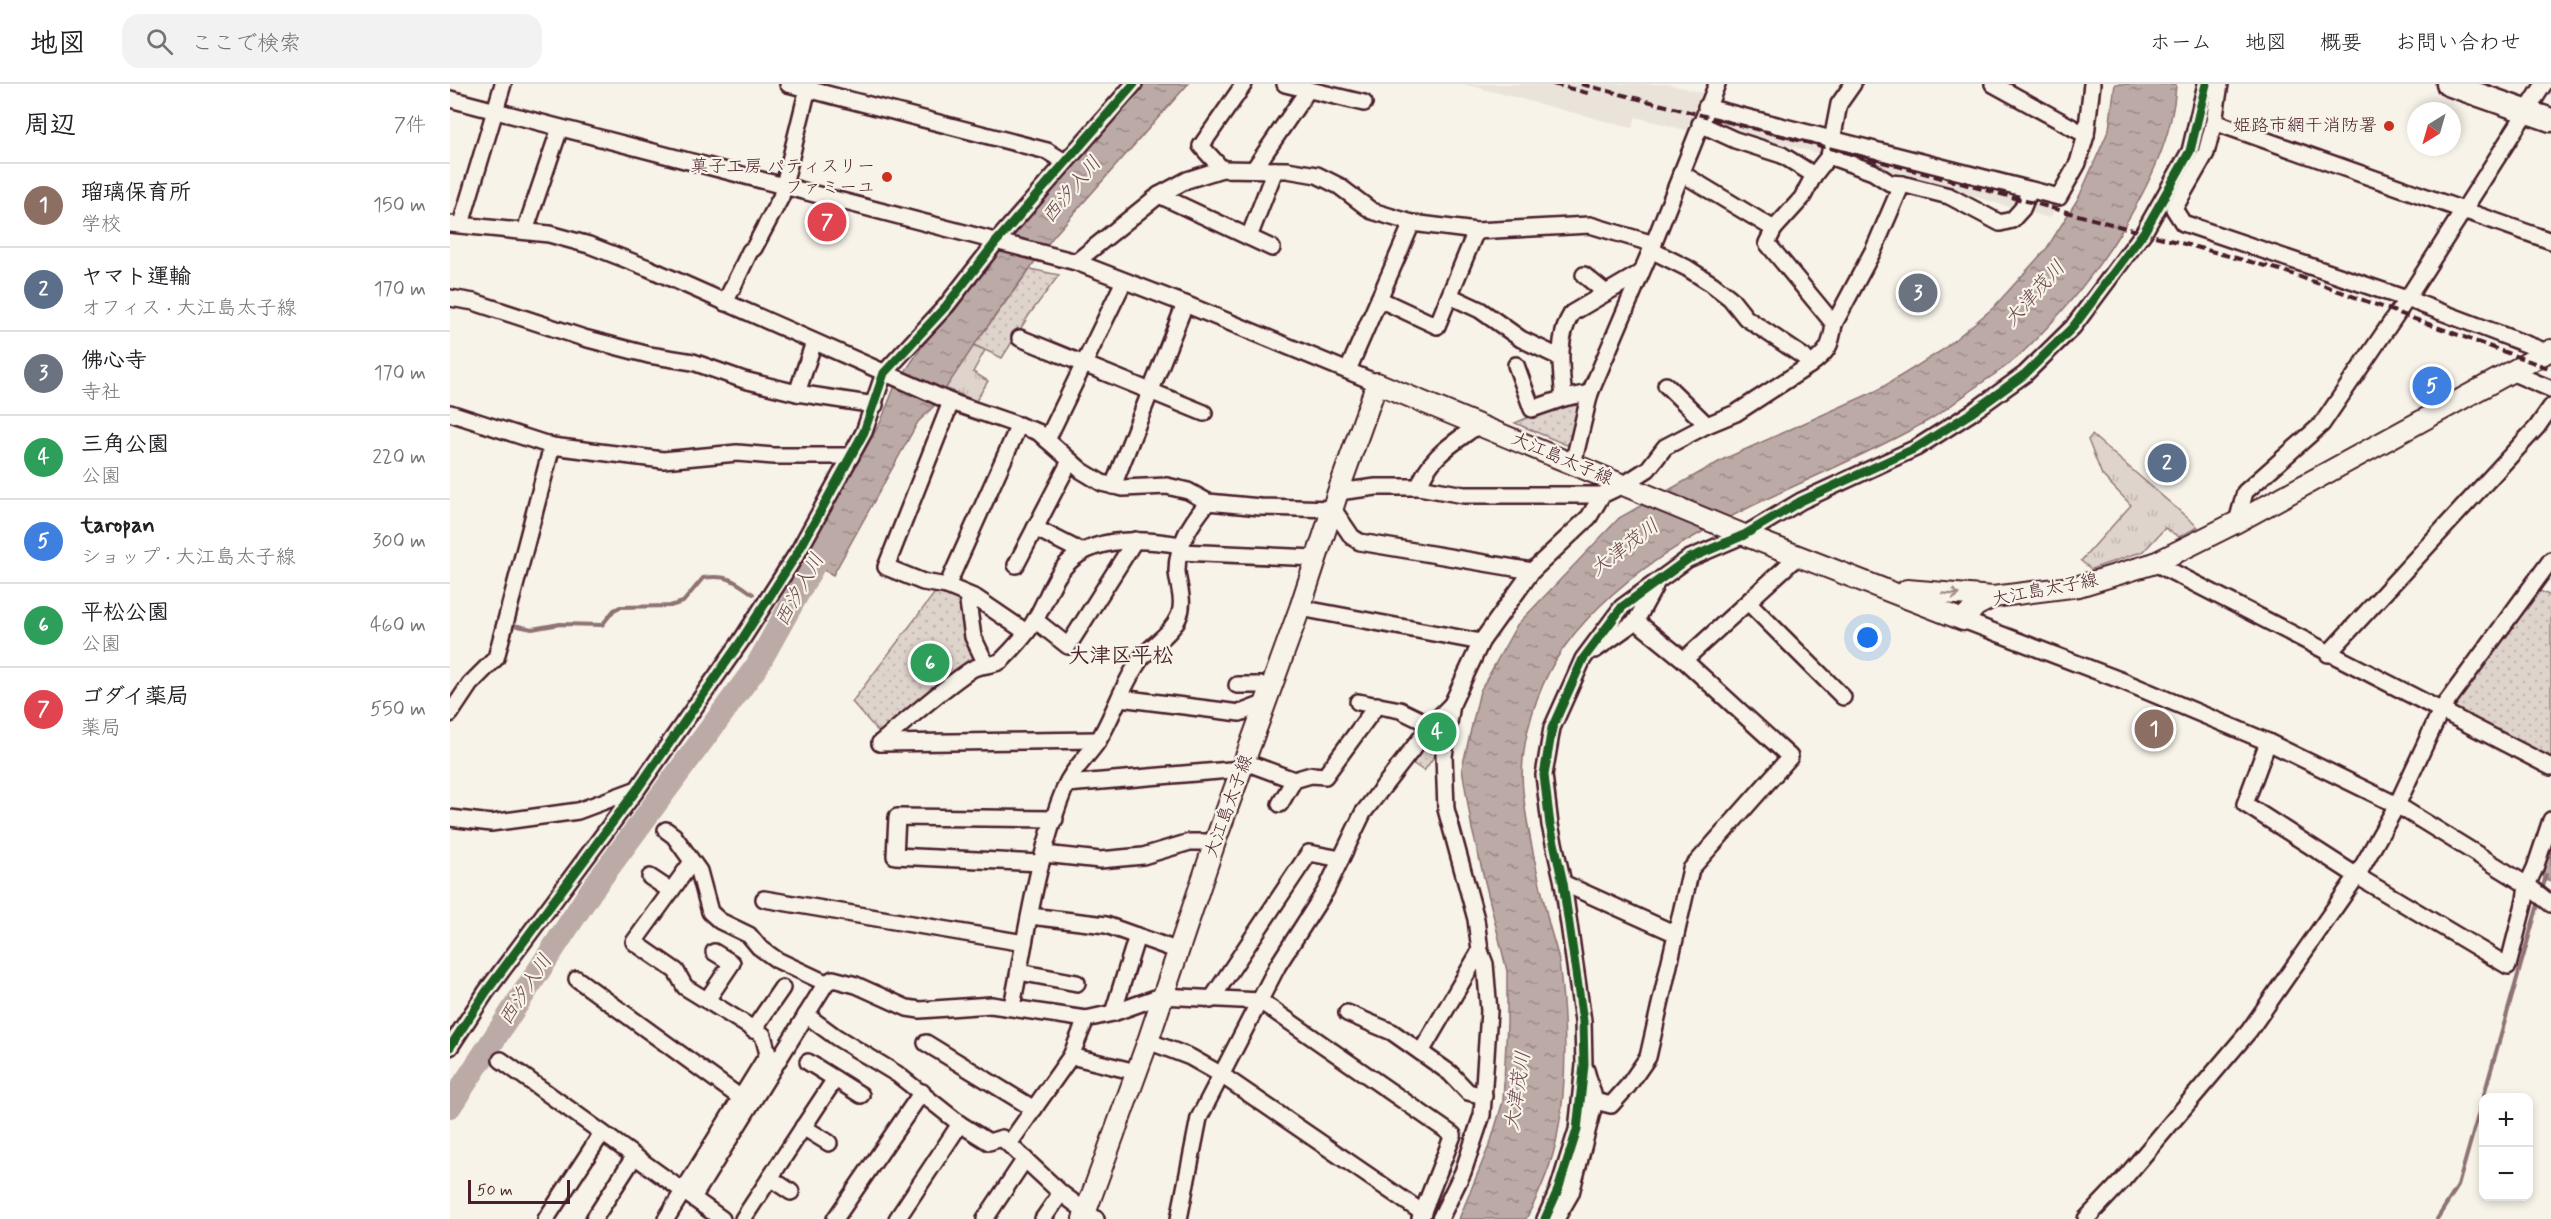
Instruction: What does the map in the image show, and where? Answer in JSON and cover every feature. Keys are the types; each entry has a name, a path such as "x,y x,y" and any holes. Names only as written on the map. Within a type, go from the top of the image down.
{"highway":[{"path":"2448,84 2551,120"}],"main road":[{"name":"大江島太子線","path":"1088,1217 1161,996 1300,608 1377,383 1738,533 1963,620 1976,606 1993,597 2079,586 2155,563 2237,522 2549,351"},
{"path":"1872,584 1917,592 1993,597"}],"street":[{"path":"503,84 456,224 549,234 606,251 951,402 1038,432 1082,471 1102,483 1123,488 1167,486 1188,491 1208,502 1260,507 1336,500 1376,487 1419,487 1464,495 1602,495 1627,487 1648,469 1665,447 1736,413 1821,357 1832,344 1834,324 1874,249 1902,184"},
{"path":"788,84 809,86 1047,152 1065,162"},
{"path":"1222,169 1201,146 1244,84"},
{"path":"1285,84 1364,104"},
{"path":"1573,464 1590,393 1652,247 1715,84"},
{"path":"1993,84 2086,135"},
{"path":"1706,107 2058,197 2078,163 2086,135 2092,84"},
{"path":"1545,1219 1558,1190 1577,1130 1584,1065 1583,1021 1563,883 1550,825 1544,775 1552,728 1583,659 1622,608 1659,578 1688,559 1801,501 1926,442 2025,374 2073,327 2144,232 2190,151 2206,84"},
{"path":"2220,84 2206,153 2174,209 2183,223 2408,299 2549,351"},
{"path":"2237,522 2245,492 2322,424 2408,299 2462,210 2544,84"},
{"path":"1834,324 1767,243 1774,229 1802,198 1814,175 1829,156 1839,104 1849,85"},
{"path":"725,303 750,251 754,248 781,197 782,185 809,86"},
{"path":"450,1047 486,992 638,788 741,641 798,552 864,432 884,373 946,306 996,242 1128,86"},
{"path":"1254,169 1308,90"},
{"path":"450,99 1076,262 1377,383"},
{"path":"2214,122 2551,241"},
{"path":"1700,124 1735,140 1782,155 1814,175"},
{"path":"525,231 560,128"},
{"path":"1829,156 1873,172 1890,183 1949,196 2000,223 2012,220 2022,209 2030,190"},
{"path":"1076,262 1159,195 1187,180 1222,169 1287,170 1317,175 1339,186 1372,211 1412,223 1476,231 1590,225 1652,247 1712,284 1730,298 1746,318 1804,357 1810,365"},
{"path":"1249,237 1275,170"},
{"path":"1681,173 1774,229"},
{"path":"1159,195 1272,248"},
{"path":"1348,370 1412,223"},
{"path":"1379,299 1437,326 1476,231"},
{"path":"1564,398 1559,357 1567,321 1572,313 1640,273"},
{"path":"1584,275 1606,293"},
{"path":"1047,440 1124,281"},
{"path":"1450,296 1480,310 1521,339 1559,357"},
{"path":"450,298 474,302 584,338 649,355 693,362 744,380 796,393 875,405"},
{"path":"1113,486 1185,304"},
{"path":"1020,338 1204,413"},
{"path":"796,393 814,342"},
{"path":"1516,365 1532,410 1564,398 1590,393"},
{"path":"2511,372 2551,389"},
{"path":"1666,385 1707,425"},
{"path":"951,402 886,567 923,582 947,586 976,598 1068,646 1135,540"},
{"path":"2328,654 2537,427 2551,407"},
{"path":"450,413 552,446 663,460 737,453 774,456 851,456"},
{"path":"947,586 1019,425"},
{"path":"1419,487 1423,474 1433,459 1478,425"},
{"path":"450,714 470,684 496,658 552,446"},
{"path":"1016,565 1070,461"},
{"path":"1440,1219 1463,1173 1482,1114 1489,1011 1485,964 1480,951 1476,919 1446,809 1444,756 1452,704 1481,642 1532,572 1589,517 1602,495"},
{"path":"1336,500 1352,537 1360,542 1532,572"},
{"path":"1012,1006 1042,858 1067,784 1098,740 1137,665 1147,651 1170,631 1180,615 1182,598 1178,571 1181,548 1191,523 1208,502"},
{"path":"1035,528 1082,552"},
{"path":"1098,740 880,743 953,682 978,666 999,662 1030,626 1067,562 1082,552 1108,542 1135,540 1181,548 1316,558"},
{"path":"1684,660 1749,603 1797,556"},
{"path":"2086,1219 2122,1181 2249,1031 2357,876 2397,805 2441,710 2551,560"},
{"path":"2155,563 2551,767"},
{"path":"1583,659 1636,621 1659,578"},
{"path":"967,595 973,637 986,664"},
{"path":"1749,603 1843,697"},
{"path":"1300,608 1481,642"},
{"path":"1963,620 2120,680 2268,742 2397,805 2550,901"},
{"path":"1595,1101 1611,1105 1628,1086 1648,1057 1691,869 1790,757 1684,660 1636,621"},
{"path":"1237,685 1269,694"},
{"path":"1120,698 1240,713 1269,694"},
{"path":"1358,702 1400,710 1431,725"},
{"path":"1179,1219 1199,1118 1278,964 1326,890 1363,813 1431,725 1452,704"},
{"path":"1067,784 1243,766 1294,780 1311,775 1325,776 1377,705"},
{"path":"2268,742 2245,804 2357,876 2508,966 2527,885 2551,820"},
{"path":"1280,804 1294,780"},
{"path":"450,818 491,823 578,811 638,788"},
{"path":"1055,819 897,817 895,856 1100,860 1143,855 1190,842 1215,842"},
{"path":"666,830 674,836 699,871 710,912 720,921 749,935 759,947 777,960 826,983"},
{"path":"1211,1000 1309,853 1341,859"},
{"path":"689,1194 741,1098 768,1054 763,1035 685,987 676,971 633,942 692,862"},
{"path":"650,877 670,891"},
{"path":"1563,883 1676,934"},
{"path":"764,899 1024,943"},
{"path":"1030,916 1106,925 1179,951"},
{"path":"1113,1013 1137,936"},
{"path":"1421,1052 1480,951"},
{"path":"707,1000 732,963 714,952"},
{"path":"1019,972 1077,983"},
{"path":"666,1219 689,1194 826,983 833,978 856,985 907,1008 920,1010 991,1005 1012,1006 1048,1015 1086,1019 1113,1013 1161,996 1260,1001 1453,1135 1422,1216 1220,1074 1190,1057 1148,1041"},
{"path":"577,979 598,1003 741,1098"},
{"path":"753,1030 782,988"},
{"path":"1347,1013 1392,1032 1450,1073 1468,1092 1484,1096"},
{"path":"806,1015 922,1092 960,1124 989,1142 1002,1138 1088,1217"},
{"path":"1009,1144 1071,1056 1086,1019"},
{"path":"926,1043 1034,1109"},
{"path":"1071,1056 1137,1072"},
{"path":"501,1060 722,1219"},
{"path":"808,1062 861,1095"},
{"path":"1556,1219 1571,1193 1595,1101 1584,1065"},
{"path":"743,1219 835,1079"},
{"path":"835,1219 922,1092"},
{"path":"1043,1096 1057,1105"},
{"path":"897,1219 960,1124"},
{"path":"803,1127 829,1143"},
{"path":"546,1219 602,1133"},
{"path":"594,1219 634,1157"},
{"path":"985,1219 1025,1159"},
{"path":"770,1178 791,1192"},
{"path":"1043,1219 1061,1193"}],"shaded area":[{"path":"1464,84 1668,84 1704,93 1689,131 1636,117 1632,128"},
{"path":"1712,114 1828,142 1825,155 1707,125"},
{"path":"1835,144 2059,202 2050,218 1834,155"}],"green space":[{"path":"1030,269 1059,275 1029,315 1002,358 974,345"},
{"path":"974,345 985,350 973,372 988,381 976,401 945,388"},
{"path":"1580,400 1569,446 1515,423 1529,417 1530,413"},
{"path":"2092,435 2198,527 2179,537 2165,528 2144,551 2091,569 2081,561 2131,505 2102,475 2088,440"},
{"path":"937,590 973,600 976,635 988,659 884,738 852,702"},
{"path":"2540,591 2551,596 2551,760 2457,713 2454,704"},
{"path":"1452,704 1447,738 1424,771 1405,758"}],"water":[{"path":"1144,84 1188,84 1053,237 981,335 934,406 918,422 833,575 803,560 881,421 894,388 925,342 955,310 994,256"},
{"name":"大津茂川","path":"2115,84 2176,84 2170,124 2149,180 2120,233 2075,295 2036,339 2011,363 1929,420 1882,445 1734,515 1686,541 1641,571 1601,605 1555,661 1532,715 1522,773 1530,839 1558,957 1561,983 1564,1072 1561,1116 1552,1158 1526,1219 1459,1219 1491,1141 1503,1101 1507,1023 1507,971 1472,829 1462,768 1480,691 1517,625 1619,518 1724,459 1878,390 1941,351 1993,308 2047,248 2079,197 2109,129"},
{"path":"2551,838 2551,882 2540,874"}],"waterway":[{"name":"西汐入川","path":"450,1106 591,891 757,666 829,537"},
{"path":"507,645 513,625 532,629 560,624 602,625 614,610 620,607 670,606 683,602 703,578 725,578 741,585 753,594"},
{"path":"2542,891 2546,875"},
{"path":"2437,1219 2458,1186 2539,901"}],"railway":[{"path":"1553,84 1591,94"},
{"path":"1581,84 1879,161 2284,271 2551,369"}],"cycle path":[{"path":"450,1047 486,992 638,788 741,641 798,552 864,432 884,373 946,306 996,242 1134,84"},
{"path":"1545,1219 1558,1190 1577,1130 1584,1065 1583,1021 1563,883 1550,825 1544,775 1552,728 1583,659 1622,607 1688,559 1744,535 1801,501 1916,448 1971,413 2025,374 2073,327 2144,232 2190,151 2206,84"}],"place":[{"name":"姫路市網干消防署","path":"2389,126"},
{"name":"菓子工房 パティスリー ファミーユ","path":"887,177"},
{"name":"ゴダイ薬局","path":"827,222"},
{"name":"佛心寺","path":"1918,293"},
{"name":"taropan","path":"2432,386"},
{"name":"ヤマト運輸","path":"2167,463"},
{"name":"平松公園","path":"930,663"},
{"name":"瑠璃保育所","path":"2154,729"},
{"name":"三角公園","path":"1437,732"}],"district":[{"name":"大津区平松","path":"1121,656"}]}
